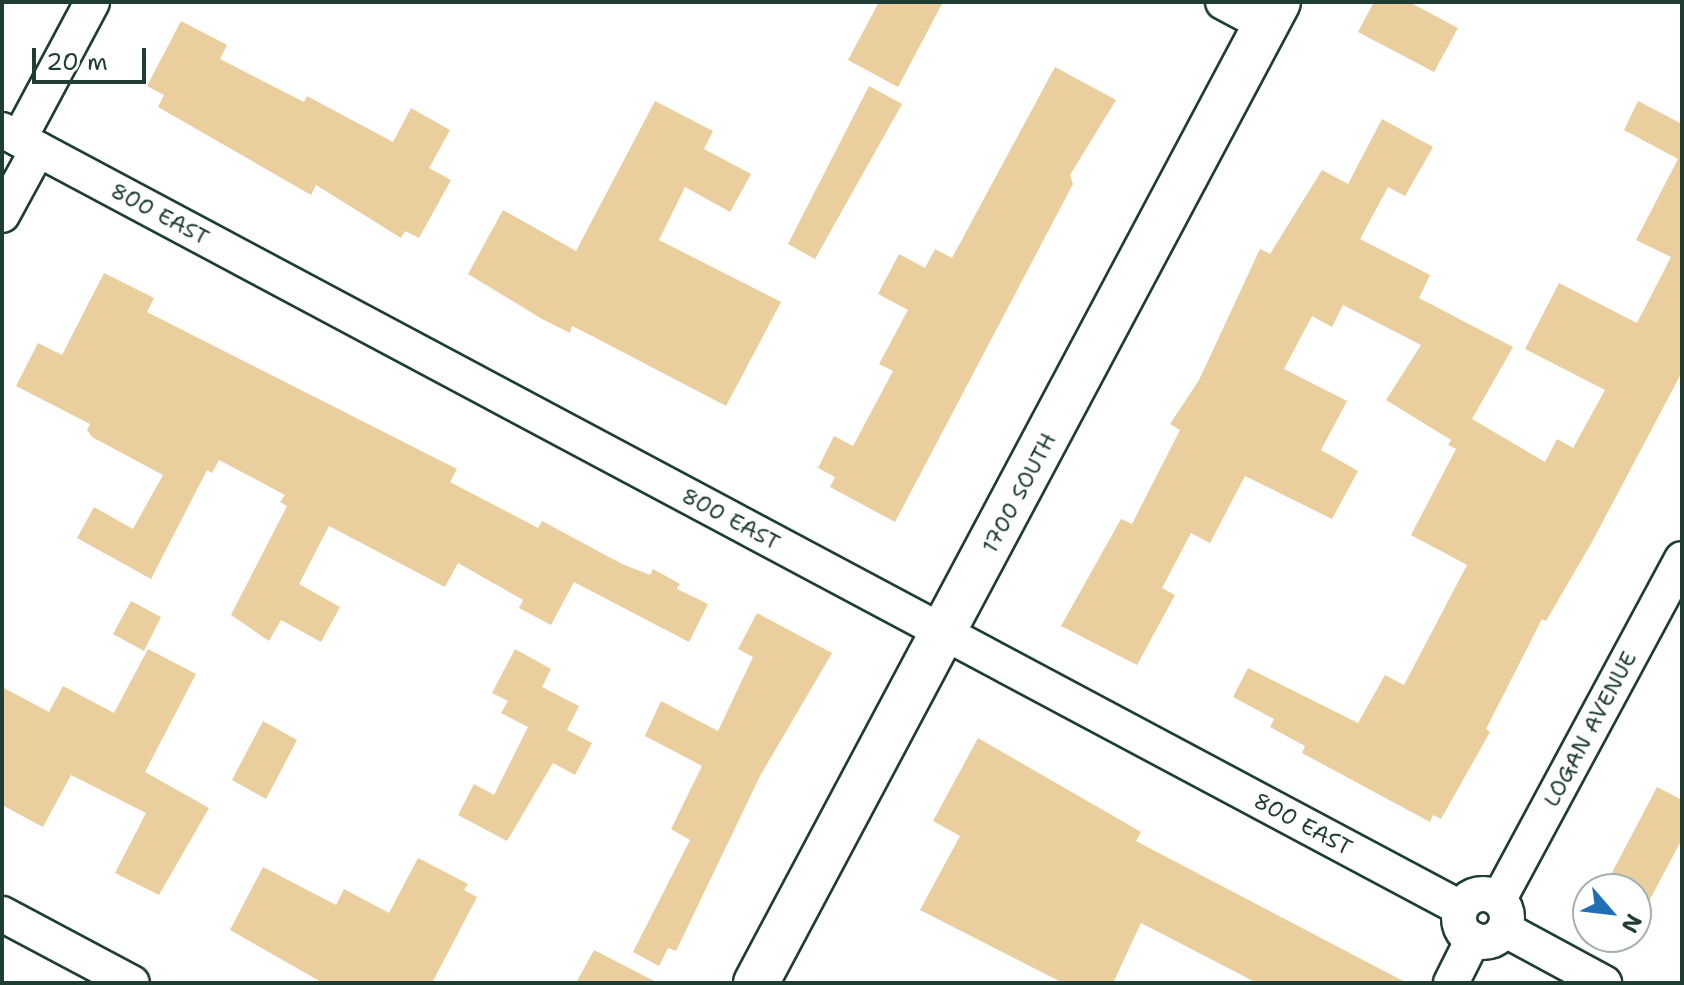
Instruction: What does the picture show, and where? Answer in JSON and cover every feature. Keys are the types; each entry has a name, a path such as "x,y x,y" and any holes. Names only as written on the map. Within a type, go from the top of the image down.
{"street":[{"path":"2,215 20,139 92,2"},
{"path":"1223,2 1272,14"},
{"name":"1700 SOUTH","path":"756,983 1272,14"},
{"name":"800 EAST","path":"20,139 1460,908 1461,929 1492,923"},
{"name":"LOGAN AVENUE","path":"1451,983 1492,923 1682,559"},
{"path":"2,914 132,983"},
{"path":"1492,923 1604,983"}],"building":[{"path":"879,2 943,2 898,87 848,60"},
{"path":"1374,2 1409,2 1458,28 1434,72 1358,32"},
{"path":"181,21 227,45 220,59 304,102 307,96 393,142 411,108 450,130 429,168 451,180 419,238 405,231 401,238 316,185 311,195 158,107 164,95 147,86"},
{"path":"1055,67 1116,100 1070,175 1073,184 895,522 830,487 835,477 818,468 834,436 853,446 893,371 879,364 908,310 878,294 899,254 925,268 935,249 952,258"},
{"path":"869,86 902,104 815,259 788,244"},
{"path":"655,101 713,131 704,149 751,174 730,212 685,187 659,240 781,302 726,406 572,326 570,333 542,319 468,274 503,210 576,251"},
{"path":"1638,101 1682,124 1682,372 1592,542 1546,621 1542,619 1486,729 1490,732 1441,819 1433,815 1430,822 1302,753 1305,746 1270,727 1274,719 1233,697 1248,668 1358,723 1385,675 1404,685 1467,565 1411,535 1456,449 1448,445 1451,440 1386,400 1421,345 1343,305 1332,327 1312,316 1284,369 1347,401 1321,450 1358,471 1332,519 1245,476 1210,543 1191,533 1162,588 1175,595 1137,665 1061,626 1121,519 1132,524 1180,430 1170,424 1199,380 1260,249 1270,254 1322,170 1348,184 1382,119 1433,147 1405,196 1388,187 1360,239 1430,275 1419,298 1513,347 1472,419 1545,462 1557,439 1573,448 1605,390 1525,349 1559,283 1637,323 1671,257 1636,240 1678,159 1624,130"},
{"path":"104,273 154,298 147,312 457,469 450,482 538,528 542,521 622,564 650,575 653,569 680,584 677,589 708,604 689,642 574,582 551,625 519,608 523,600 458,563 445,587 329,526 299,584 340,607 321,642 281,620 269,641 231,615 287,506 280,502 285,495 219,460 212,473 207,470 151,579 77,538 94,507 133,529 163,475 92,437 87,430 90,424 16,386 38,343 62,355"},
{"path":"131,601 161,617 144,651 113,634"},
{"path":"757,613 832,653 760,776 676,951 668,948 659,966 633,952 690,840 671,829 702,766 645,736 661,701 718,731 753,657 738,649"},
{"path":"148,649 196,674 145,772 209,808 159,895 115,873 146,813 71,775 43,827 2,805 2,687 49,712 63,686 114,713"},
{"path":"515,649 551,669 542,687 579,706 567,730 592,743 575,775 553,763 507,841 458,815 474,784 494,795 528,727 501,713 508,701 492,693"},
{"path":"263,721 297,740 266,799 232,780"},
{"path":"978,738 1141,832 1136,841 1407,983 1257,983 1141,923 1113,983 1063,983 920,910 960,836 933,821"},
{"path":"1657,787 1682,800 1682,839 1652,896 1652,873 1612,873"},
{"path":"418,858 468,884 464,890 477,897 432,983 323,983 230,930 263,867 336,905 344,889 389,913"},
{"path":"594,950 658,983 576,983"}]}
